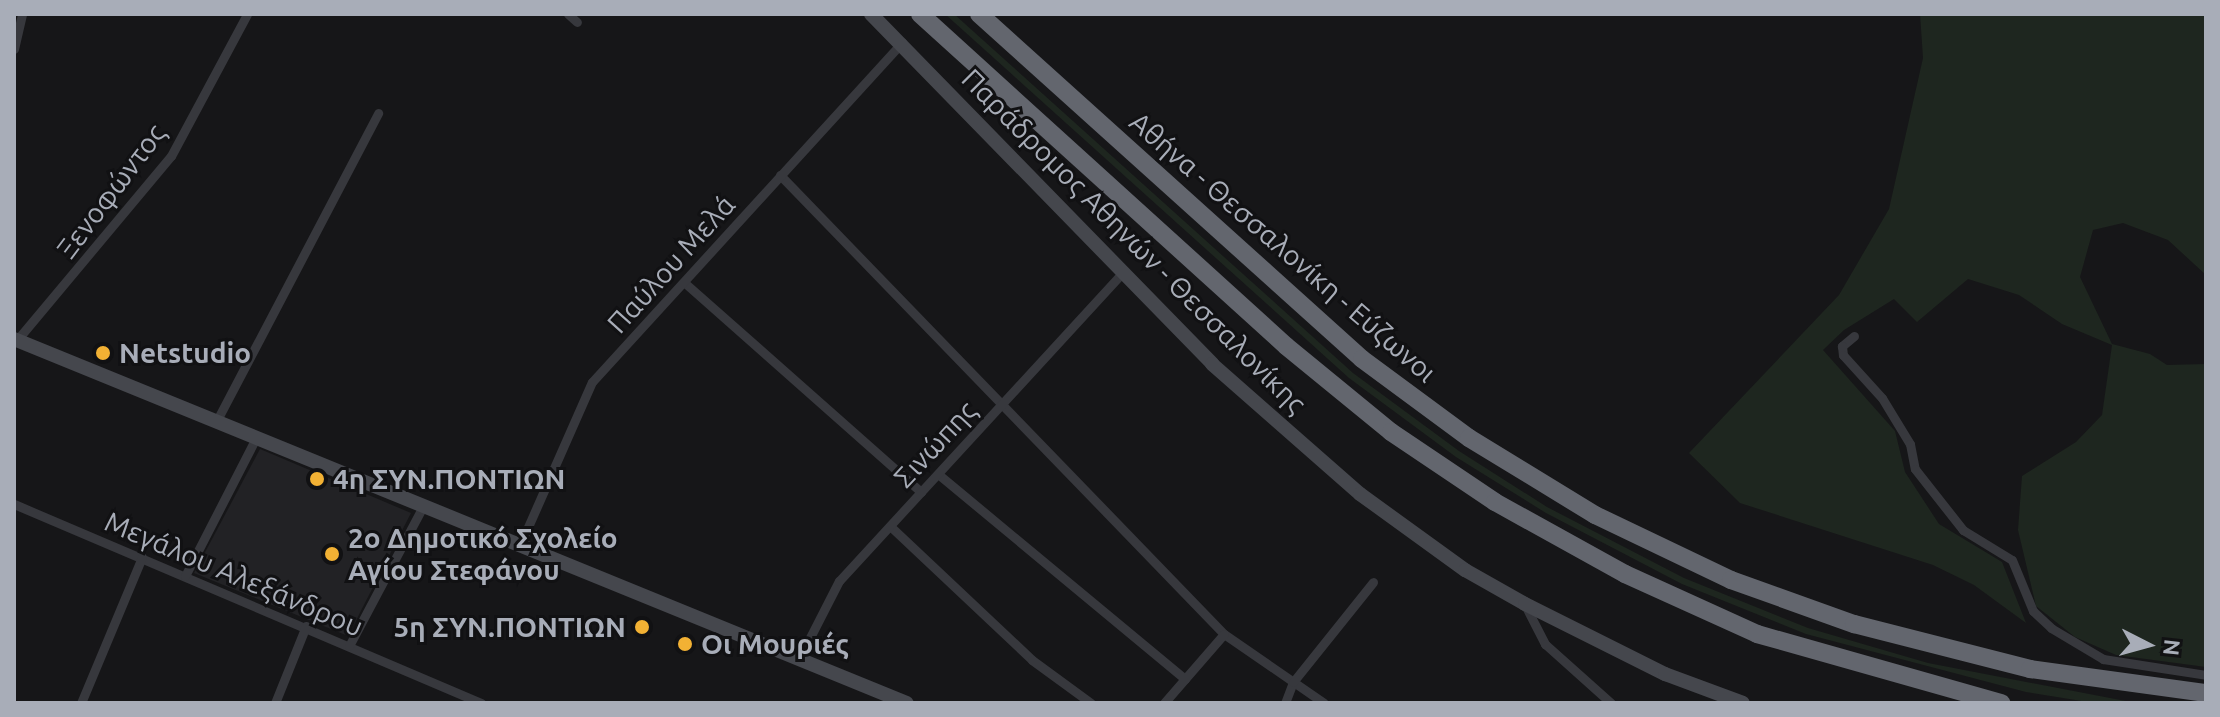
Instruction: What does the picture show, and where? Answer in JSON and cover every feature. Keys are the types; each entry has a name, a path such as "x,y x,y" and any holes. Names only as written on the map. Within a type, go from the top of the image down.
{"highway":[{"path":"920,14 1307,364 1391,432 1495,502 1625,574 1757,634 2001,703"},
{"name":"Αθήνα - Θεσσαλονίκη - Εύζωνοι","path":"979,14 1362,359 1469,438 1595,515 1731,580 1854,624 2030,669 2206,693"}],"main road":[{"name":"Παράδρομος Αθηνών - Θεσσαλονίκης","path":"871,14 902,42 1122,273 1311,455 1425,542 1525,604 1665,674 1743,703"},
{"path":"16,340 907,703"}],"street":[{"path":"14,49 16,29 22,14"},
{"name":"Ξενοφώντος","path":"16,340 171,156 247,14"},
{"path":"568,14 577,22"},
{"name":"Παύλου Μελά","path":"520,545 592,382 686,284 780,175 902,42"},
{"path":"216,422 378,113"},
{"path":"780,175 1224,634 1324,703"},
{"name":"Σινώπης","path":"799,659 839,581 1122,273"},
{"path":"686,284 921,492"},
{"path":"1854,336 1842,346 1843,355 1897,421 1915,469 1963,530 2012,560 2033,611 2051,628 2103,659 2206,675"},
{"path":"185,576 256,438"},
{"path":"938,474 1185,679"},
{"name":"Μεγάλου Αλεξάνδρου","path":"14,504 481,703"},
{"path":"349,646 423,506"},
{"path":"890,526 1032,660 1091,703"},
{"path":"81,703 142,557"},
{"path":"1285,703 1293,682 1373,582"},
{"path":"1525,604 1545,644 1611,703"},
{"path":"275,703 306,626"},
{"path":"1164,703 1224,634"}],"shaded area":[{"path":"945,14 954,14 1353,373 1459,451 1547,507 1684,578 1808,628 1928,663 2136,703 2094,703 2026,692 1806,634 1682,584 1546,513 1456,457 1349,378"},
{"path":"1920,14 2206,14 2206,275 2168,240 2123,223 2093,230 2080,277 2112,344 2150,354 2167,365 2206,364 2206,667 2116,655 2075,637 2036,606 2018,530 2022,476 2076,442 2102,415 2112,345 2062,324 2019,295 1968,279 1917,322 1894,299 1844,330 1823,350 1895,431 1905,472 1939,524 2002,562 2026,623 1974,585 1933,565 1740,503 1689,453 1839,295 1889,209 1923,58"},
{"name":"2ο Δημοτικό Σχολείο Αγίου Στεφάνου","path":"260,449 411,513 348,636 194,573"}],"place":[{"name":"Netstudio","path":"103,353"},
{"name":"4η ΣΥΝ.ΠΟΝΤΙΩΝ","path":"317,479"},
{"name":"2ο Δημοτικό Σχολείο Αγίου Στεφάνου","path":"332,554"},
{"name":"5η ΣΥΝ.ΠΟΝΤΙΩΝ","path":"642,627"},
{"name":"Οι Μουριές","path":"685,644"}]}
